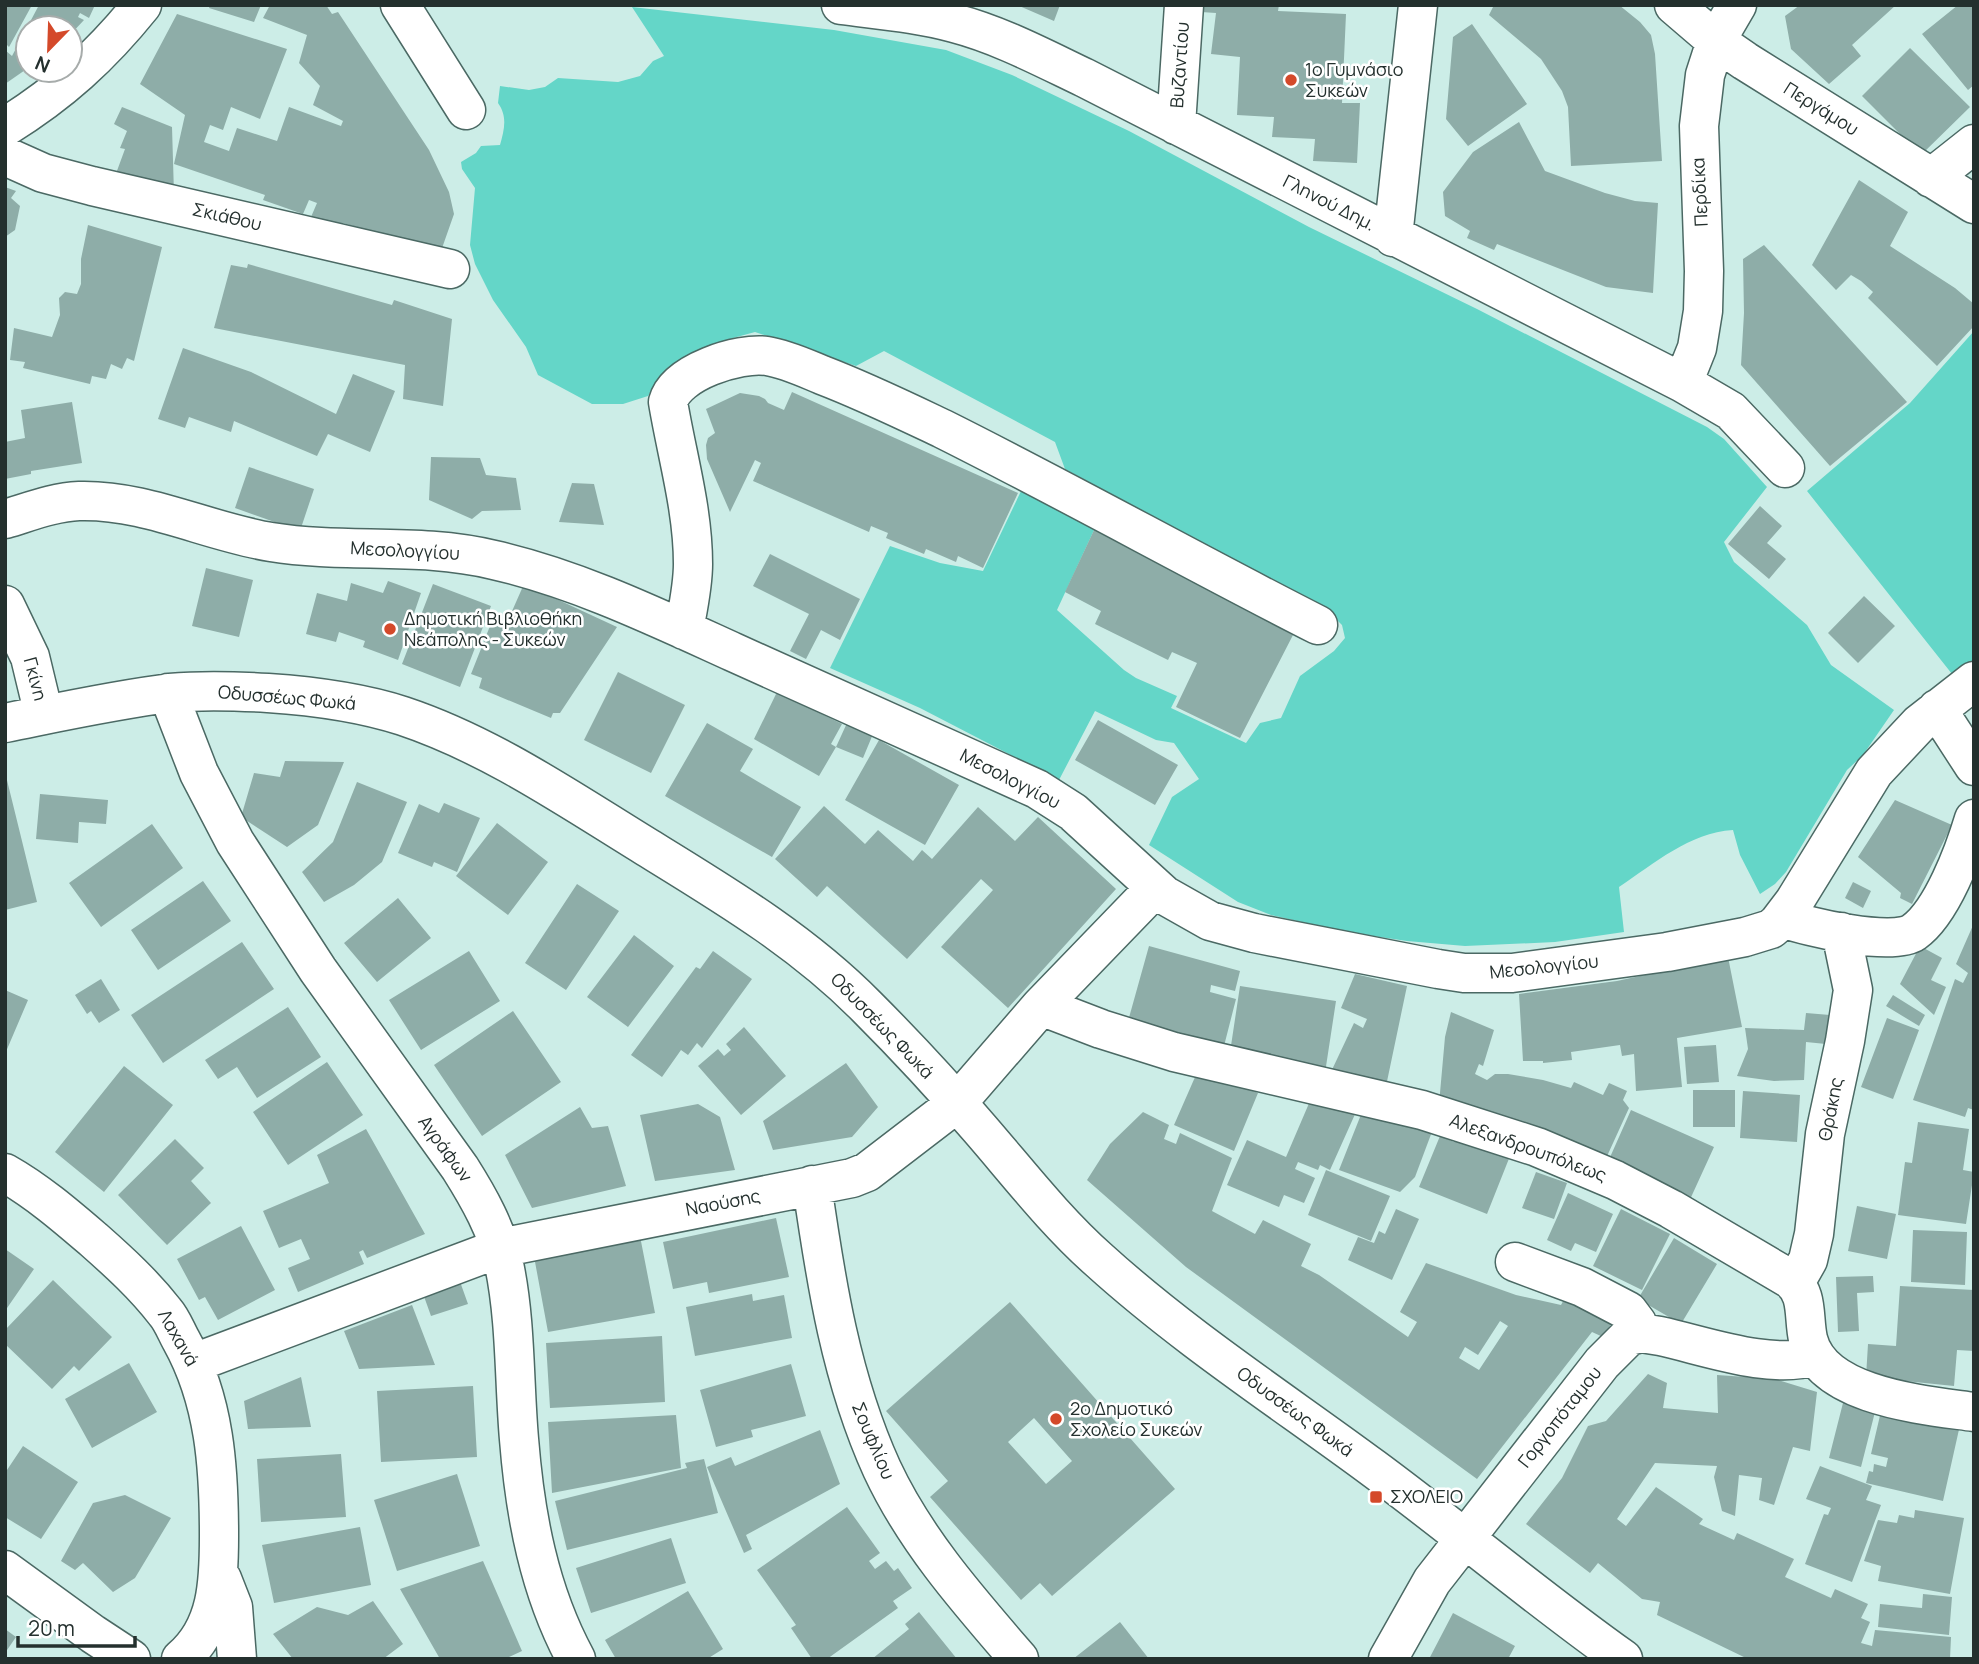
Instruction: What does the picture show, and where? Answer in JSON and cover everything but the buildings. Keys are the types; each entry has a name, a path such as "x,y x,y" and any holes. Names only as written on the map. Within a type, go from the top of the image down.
{"street":[{"path":"5,127 55,93 90,64 142,5"},
{"path":"400,5 466,110"},
{"name":"Γληνού Δημ.","path":"841,5 894,9 934,18 982,32 1051,62 1683,383 1731,411 1785,468"},
{"name":"Βυζαντίου","path":"1176,125 1184,5"},
{"path":"1393,236 1418,5"},
{"name":"Περγάμου","path":"1674,5 1716,41 1974,204"},
{"name":"Περδίκα","path":"1683,383 1697,348 1703,311 1699,126 1704,75 1716,41 1737,5"},
{"path":"1931,178 1974,144"},
{"name":"Σκιάθου","path":"5,156 43,173 92,186 450,269"},
{"path":"684,630 691,588 692,548 682,466 668,402 680,384 725,360 755,355 792,363 881,399 1318,625"},
{"name":"Μεσολογγίου","path":"5,519 71,502 105,502 282,544 433,549 511,564 564,581 684,630 1037,789 1081,819 1155,888 1193,913 1224,926 1464,973 1512,973 1667,952 1764,932 1783,918 1874,772 1895,748 1937,709 1974,681"},
{"name":"Γκίνη","path":"5,605 30,657 44,715"},
{"name":"Οδυσσέως Φωκά","path":"5,723 168,693 242,692 352,703 420,722 495,756 559,792 799,946 865,1005 957,1103 1033,1192 1106,1266 1144,1299 1465,1538 1622,1659"},
{"name":"Αγράφων","path":"168,693 195,765 235,842 318,970 474,1190 500,1248 507,1281 520,1454 530,1525 545,1587 576,1659"},
{"path":"1937,709 1974,766"},
{"path":"1783,918 1803,926 1895,938 1914,932 1943,894 1959,863 1974,819"},
{"name":"Ναούσης","path":"194,1363 500,1248 852,1178 867,1172 957,1103 1041,1006 1155,888"},
{"name":"Θράκης","path":"1795,1283 1808,1260 1814,1234 1825,1135 1853,990 1841,932"},
{"name":"Αλεξανδρουπόλεως","path":"1041,1006 1101,1029 1174,1052 1422,1110 1537,1147 1615,1180 1671,1209 1778,1270 1795,1283"},
{"name":"Λαχανά","path":"5,1172 81,1229 132,1273 167,1314 194,1363 206,1399 215,1446 219,1571 208,1624 198,1642 181,1659"},
{"name":"Σουφλίου","path":"812,1185 830,1304 841,1350 855,1400 883,1470 900,1501 953,1581 1019,1659"},
{"path":"1515,1262 1572,1283 1628,1311 1637,1323 1635,1334 1772,1361 1790,1362 1815,1356"},
{"path":"1795,1283 1803,1297 1808,1336 1815,1356 1833,1375 1858,1388 1916,1403 1974,1412"},
{"name":"Γοργοπόταμου","path":"1388,1659 1422,1597 1465,1538 1588,1380 1635,1334"},
{"path":"5,1570 131,1659"},
{"name":"Λαχανά","path":"219,1571 233,1607 237,1659"}],"shaded area":[{"path":"632,7 834,30 946,50 1012,75 1129,131 1309,227 1477,309 1707,427 1724,439 1767,487 1724,542 1734,562 1807,625 1831,665 1894,710 1863,755 1847,770 1786,872 1760,894 1740,855 1733,830 1717,832 1687,843 1619,887 1624,932 1555,942 1465,946 1346,932 1271,915 1238,902 1149,845 1172,797 1199,779 1174,743 1156,740 1095,711 1059,780 920,708 830,668 890,546 940,563 983,571 1022,489 1095,528 1057,610 1124,670 1177,696 1171,708 1246,743 1260,723 1281,718 1300,676 1334,651 1345,638 1342,625 1329,612 1065,469 1055,442 884,351 856,366 755,332 683,358 666,369 648,396 623,404 592,404 538,375 526,347 493,300 475,264 470,245 475,188 462,169 461,162 476,153 481,146 500,145 504,124 498,103 500,86 529,90 545,87 558,78 618,82 640,76 653,61 664,56"},
{"path":"1974,331 1974,667 1956,679 1807,491 1910,403"}],"place":[{"name":"1ο Γυμνάσιο Συκεών","path":"1291,80"},
{"name":"Δημοτική Βιβλιοθήκη Νεάπολης - Συκεών","path":"390,629"},
{"name":"2ο Δημοτικό Σχολείο Συκεών","path":"1056,1419"},
{"name":"ΣΧΟΛΕΙΟ","path":"1376,1497"}]}
